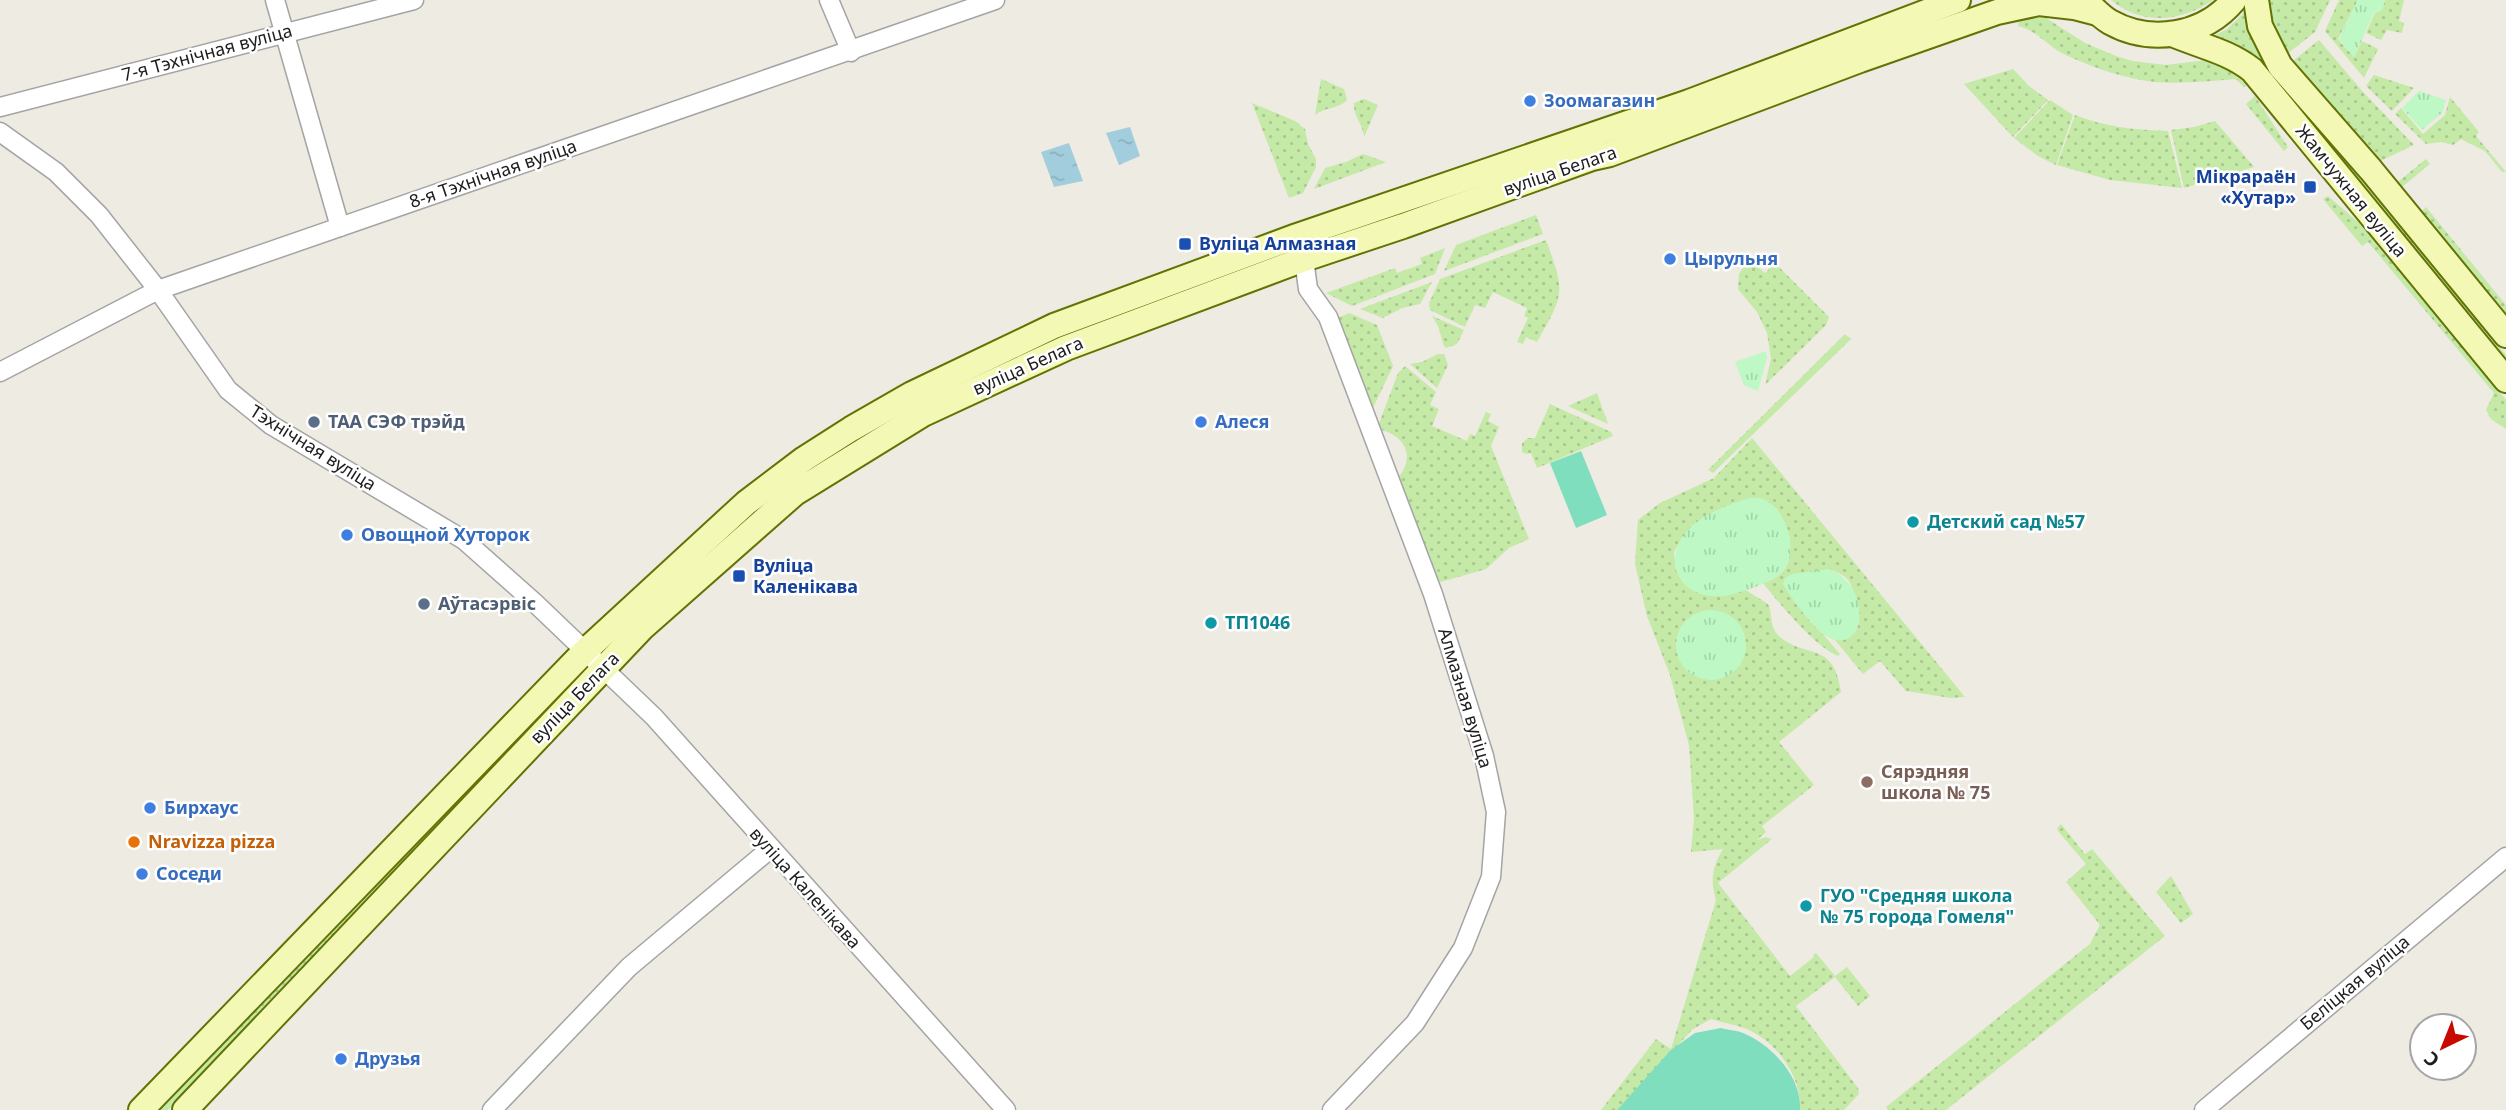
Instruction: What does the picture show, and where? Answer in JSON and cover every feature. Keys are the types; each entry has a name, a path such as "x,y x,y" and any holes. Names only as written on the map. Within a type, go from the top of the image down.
{"street":[{"path":"275,0 340,227"},
{"name":"7-я Тэхнічная вуліца","path":"0,107 414,0"},
{"path":"829,0 851,52"},
{"name":"8-я Тэхнічная вуліца","path":"0,372 158,290 995,0"},
{"name":"вуліца Белага","path":"141,1110 584,652 746,503 804,459 851,429 912,394 1054,326 1306,233 1689,102 1958,0"},
{"path":"2172,34 2204,24 2234,0"},
{"name":"Жамчужная вуліца","path":"2256,0 2260,26 2280,66 2371,170 2506,335"},
{"name":"вуліца Белага","path":"185,1110 642,628 795,493 923,414 1066,348 1304,259 1610,154 1860,60 1997,12 2039,3 2091,6 2109,22 2129,31 2151,35 2172,34"},
{"name":"Жамчужная вуліца","path":"2172,34 2204,47 2217,49 2238,59 2252,70 2506,380"},
{"name":"Тэхнічная вуліца","path":"0,132 56,172 99,215 158,290 228,390 271,425 464,540 535,603 602,669"},
{"name":"Алмазная вуліца","path":"1304,259 1308,289 1328,317 1433,594 1484,756 1496,812 1491,877 1463,948 1415,1023 1332,1110"},
{"name":"вуліца Каленікава","path":"602,669 654,717 1006,1110"},
{"path":"492,1110 629,967 770,849"},
{"name":"Беліцкая вуліца","path":"2204,1110 2506,857"}],"green space":[{"path":"2111,0 2213,0 2188,13 2162,18 2136,14"},
{"path":"2270,0 2330,0 2315,32 2287,54 2267,14"},
{"path":"2339,0 2358,0 2338,39 2354,57 2362,41 2378,49 2364,78 2325,31"},
{"path":"2358,0 2385,0 2382,10 2374,13 2354,57 2339,39"},
{"path":"2385,0 2404,0 2399,21 2404,23 2402,33 2387,30 2381,40 2366,33 2375,13 2382,10"},
{"path":"2249,8 2255,38 2270,66 2263,72 2243,50 2214,36 2227,29"},
{"path":"2033,15 2043,16 2085,43 2116,56 2166,65 2207,60 2237,74 2248,85 2244,87 2236,79 2155,82 2110,72 2061,53 2031,31 2018,26 2019,19"},
{"path":"2319,40 2363,92 2414,145 2376,163 2293,61"},
{"path":"2013,69 2029,86 2048,100 2013,137 1964,84"},
{"path":"2277,75 2506,355 2506,367 2271,80"},
{"path":"2374,75 2414,88 2392,111 2366,86"},
{"path":"1321,79 1344,89 1347,100 1315,115"},
{"path":"2419,91 2446,100 2442,113 2422,130 2402,108"},
{"path":"2255,96 2288,147 2284,151 2246,104"},
{"path":"2450,97 2479,132 2476,136 2506,172 2502,172 2485,151 2461,139 2453,145 2441,142 2426,144 2395,114 2401,108 2423,134 2445,115"},
{"path":"1364,99 1378,105 1364,137 1354,103"},
{"path":"2050,100 2073,115 2056,165 2038,156 2014,138"},
{"path":"1252,103 1295,121 1305,129 1308,144 1316,159 1316,167 1303,193 1289,198"},
{"path":"2075,115 2121,127 2168,131 2182,188 2110,180 2057,165"},
{"path":"2215,121 2254,167 2184,188 2171,130"},
{"path":"1363,154 1386,162 1314,189 1325,168"},
{"path":"2426,159 2430,164 2402,187 2422,211 2426,207 2506,305 2506,318 2394,185"},
{"path":"2328,196 2359,223 2506,400 2506,429 2491,419 2486,410 2494,393 2368,242 2362,246 2323,199"},
{"path":"1536,215 1543,234 1444,271 1456,245"},
{"path":"1546,240 1557,271 1559,292 1553,313 1537,342 1526,337 1523,344 1517,342 1528,318 1524,316 1527,308 1493,292 1485,308 1475,305 1465,327 1430,310 1429,303 1440,279"},
{"path":"1445,248 1435,274 1352,306 1326,293 1395,268 1397,273 1422,264 1420,258"},
{"path":"1749,259 1765,273 1775,263 1829,317 1826,325 1765,385 1771,359 1767,333 1757,312 1738,289 1739,274"},
{"path":"1432,282 1420,304 1402,308 1383,318 1360,309"},
{"path":"1349,313 1377,325 1393,366 1371,412 1335,319"},
{"path":"1432,316 1464,330 1457,344 1446,348 1444,346"},
{"path":"1845,334 1851,339 1713,473 1708,470"},
{"path":"1766,351 1767,358 1758,391 1744,385 1735,362"},
{"path":"1444,354 1448,365 1437,388 1410,364 1422,362"},
{"path":"1405,366 1436,392 1430,405 1439,409 1432,426 1467,441 1470,434 1475,436 1486,412 1491,414 1488,421 1499,427 1491,446 1529,539 1509,548 1486,569 1437,583 1397,479 1406,463 1405,448 1395,436 1377,429 1398,373"},
{"path":"1597,393 1608,424 1568,406"},
{"path":"1550,404 1611,432 1613,436 1537,468 1531,453 1522,452 1522,443 1528,438 1535,438"},
{"path":"1752,438 1965,697 1951,698 1906,691 1880,661 1863,674 1835,640 1851,636 1858,626 1858,613 1849,581 1829,569 1815,625 1840,654 1838,656 1829,651 1808,634 1763,583 1784,570 1790,551 1786,529 1776,508 1683,536 1674,552 1676,571 1722,596 1744,589 1768,604 1773,628 1778,635 1798,647 1825,657 1837,675 1841,692 1779,742 1814,785 1762,826 1766,832 1757,840 1766,837 1772,839 1718,883 1790,976 1816,953 1835,976 1847,967 1870,996 1858,1006 1835,977 1796,1006 1858,1088 1859,1094 1844,1110 1800,1110 1797,1085 1792,1072 1776,1050 1756,1034 1711,1019 1693,1029 1617,1110 1601,1110 1656,1039 1671,1049 1716,900 1713,874 1723,849 1691,852 1694,818 1689,745 1670,675 1647,616 1635,564 1638,520 1660,503 1714,478"},
{"path":"1581,451 1607,515 1576,528 1550,463"},
{"path":"1749,498 1765,500 1780,514 1789,534 1790,555 1787,565 1781,573 1753,588 1722,596 1694,591 1684,584 1675,562 1676,550 1682,538 1692,526 1705,517"},
{"path":"1829,569 1842,576 1857,599 1858,624 1854,633 1846,639 1835,640 1821,632 1792,599 1783,584 1785,578 1793,574"},
{"path":"1711,610 1730,616 1740,626 1746,645 1740,664 1730,674 1711,680 1692,674 1682,664 1676,645 1682,626 1692,616"},
{"path":"547,708 168,1110 150,1110"},
{"path":"2061,824 2085,854 2092,849 2165,936 1946,1110 1888,1110 1886,1107 2090,944 2100,925 2066,882 2086,864 2058,831 2057,828"},
{"path":"2171,876 2193,914 2181,923 2156,892"},
{"path":"1721,1028 1754,1038 1774,1054 1796,1086 1800,1110 1617,1110 1671,1050 1695,1033"}],"water":[{"path":"1130,127 1140,156 1119,165 1106,133"},
{"path":"1069,143 1083,181 1054,187 1041,152"}],"place":[{"name":"Зоомагазин","path":"1530,101"},
{"name":"Мікрараён «Хутар»","path":"2310,187"},
{"name":"Вуліца Алмазная","path":"1185,244"},
{"name":"Цырульня","path":"1670,259"},
{"name":"ТАА СЭФ трэйд","path":"314,422"},
{"name":"Алеся","path":"1201,422"},
{"name":"Детский сад №57","path":"1913,522"},
{"name":"Овощной Хуторок","path":"347,535"},
{"name":"Вуліца Каленікава","path":"739,576"},
{"name":"Аўтасэрвіс","path":"424,604"},
{"name":"ТП1046","path":"1211,623"},
{"name":"Сярэдняя школа № 75","path":"1867,782"},
{"name":"Бирхаус","path":"150,808"},
{"name":"Nravizza pizza","path":"134,842"},
{"name":"Соседи","path":"142,874"},
{"name":"ГУО \"Средняя школа № 75 города Гомеля\"","path":"1806,906"},
{"name":"Друзья","path":"341,1059"}]}
